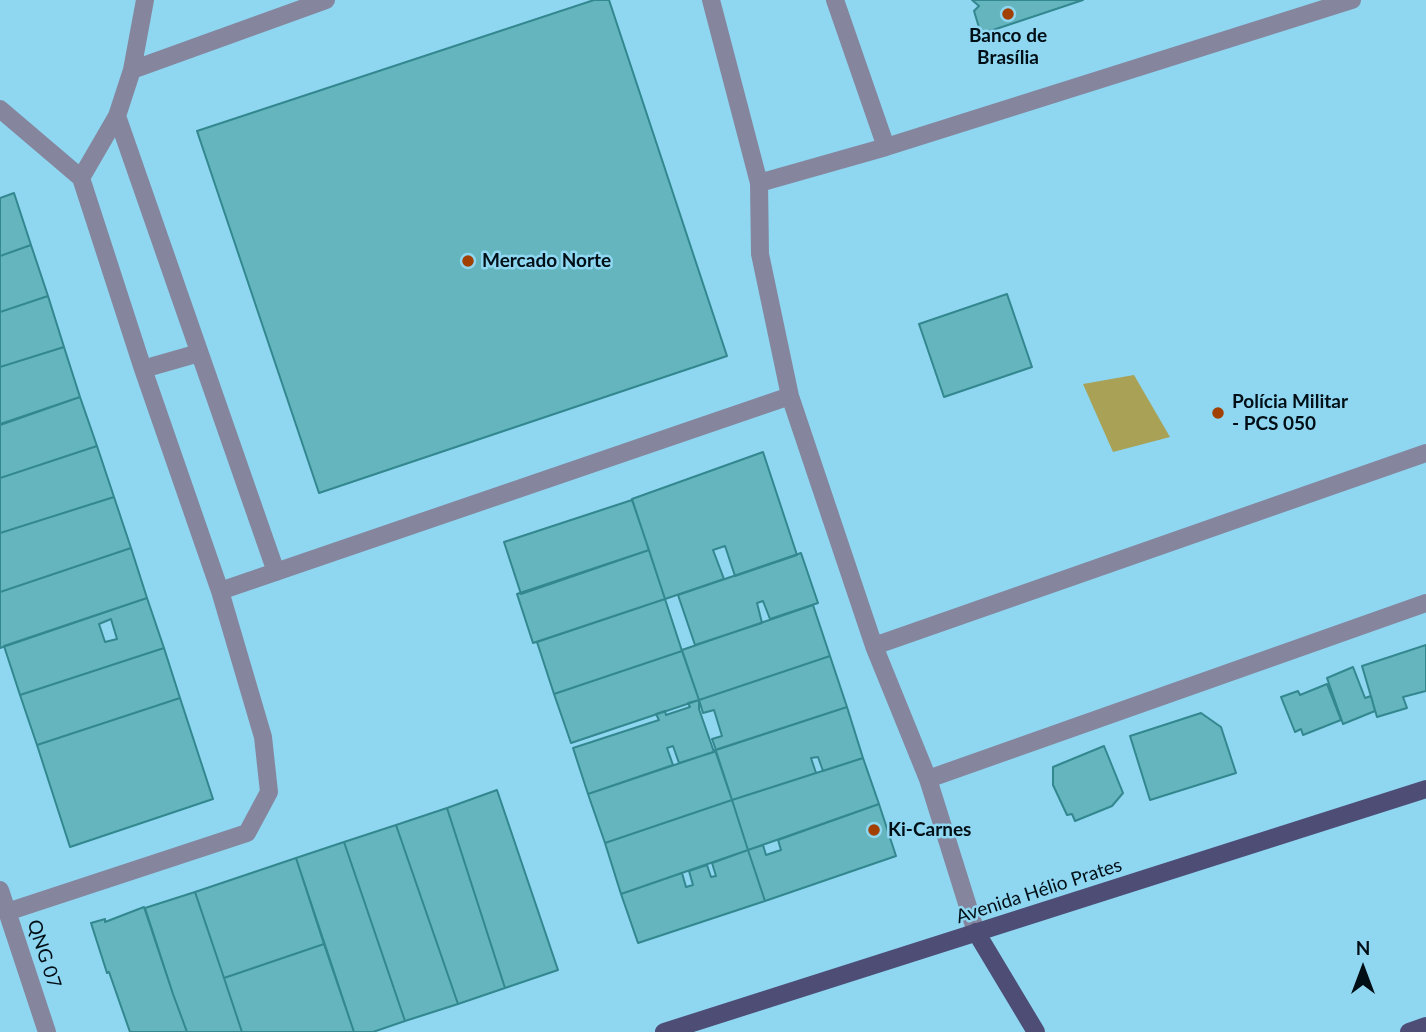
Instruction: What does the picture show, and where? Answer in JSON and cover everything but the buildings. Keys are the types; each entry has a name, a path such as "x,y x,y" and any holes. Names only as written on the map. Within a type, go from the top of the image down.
{"main road":[{"name":"Avenida Hélio Prates","path":"664,1032 1426,789"},
{"path":"976,932 1036,1032"},
{"path":"1409,1032 1426,1026"}],"street":[{"path":"81,178 117,116 132,71 145,0"},
{"path":"132,71 326,0"},
{"path":"711,0 759,183 760,254 790,396 874,646 928,779 976,932"},
{"path":"835,0 886,148"},
{"path":"759,183 886,148 1352,0"},
{"path":"0,109 81,178 143,369 220,591 263,737 269,792 247,833 7,912"},
{"path":"117,116 276,572"},
{"path":"143,369 200,352"},
{"path":"220,591 790,396"},
{"path":"874,646 1426,453"},
{"path":"928,779 1426,603"},
{"name":"QNG 07","path":"0,890 47,1032"}],"shaded area":[{"path":"1134,375 1170,437 1113,452 1083,384"}],"place":[{"name":"Banco de Brasília","path":"1008,14"},
{"name":"Mercado Norte","path":"468,261"},
{"name":"Polícia Militar - PCS 050","path":"1218,413"},
{"name":"Ki-Carnes","path":"874,830"}]}
